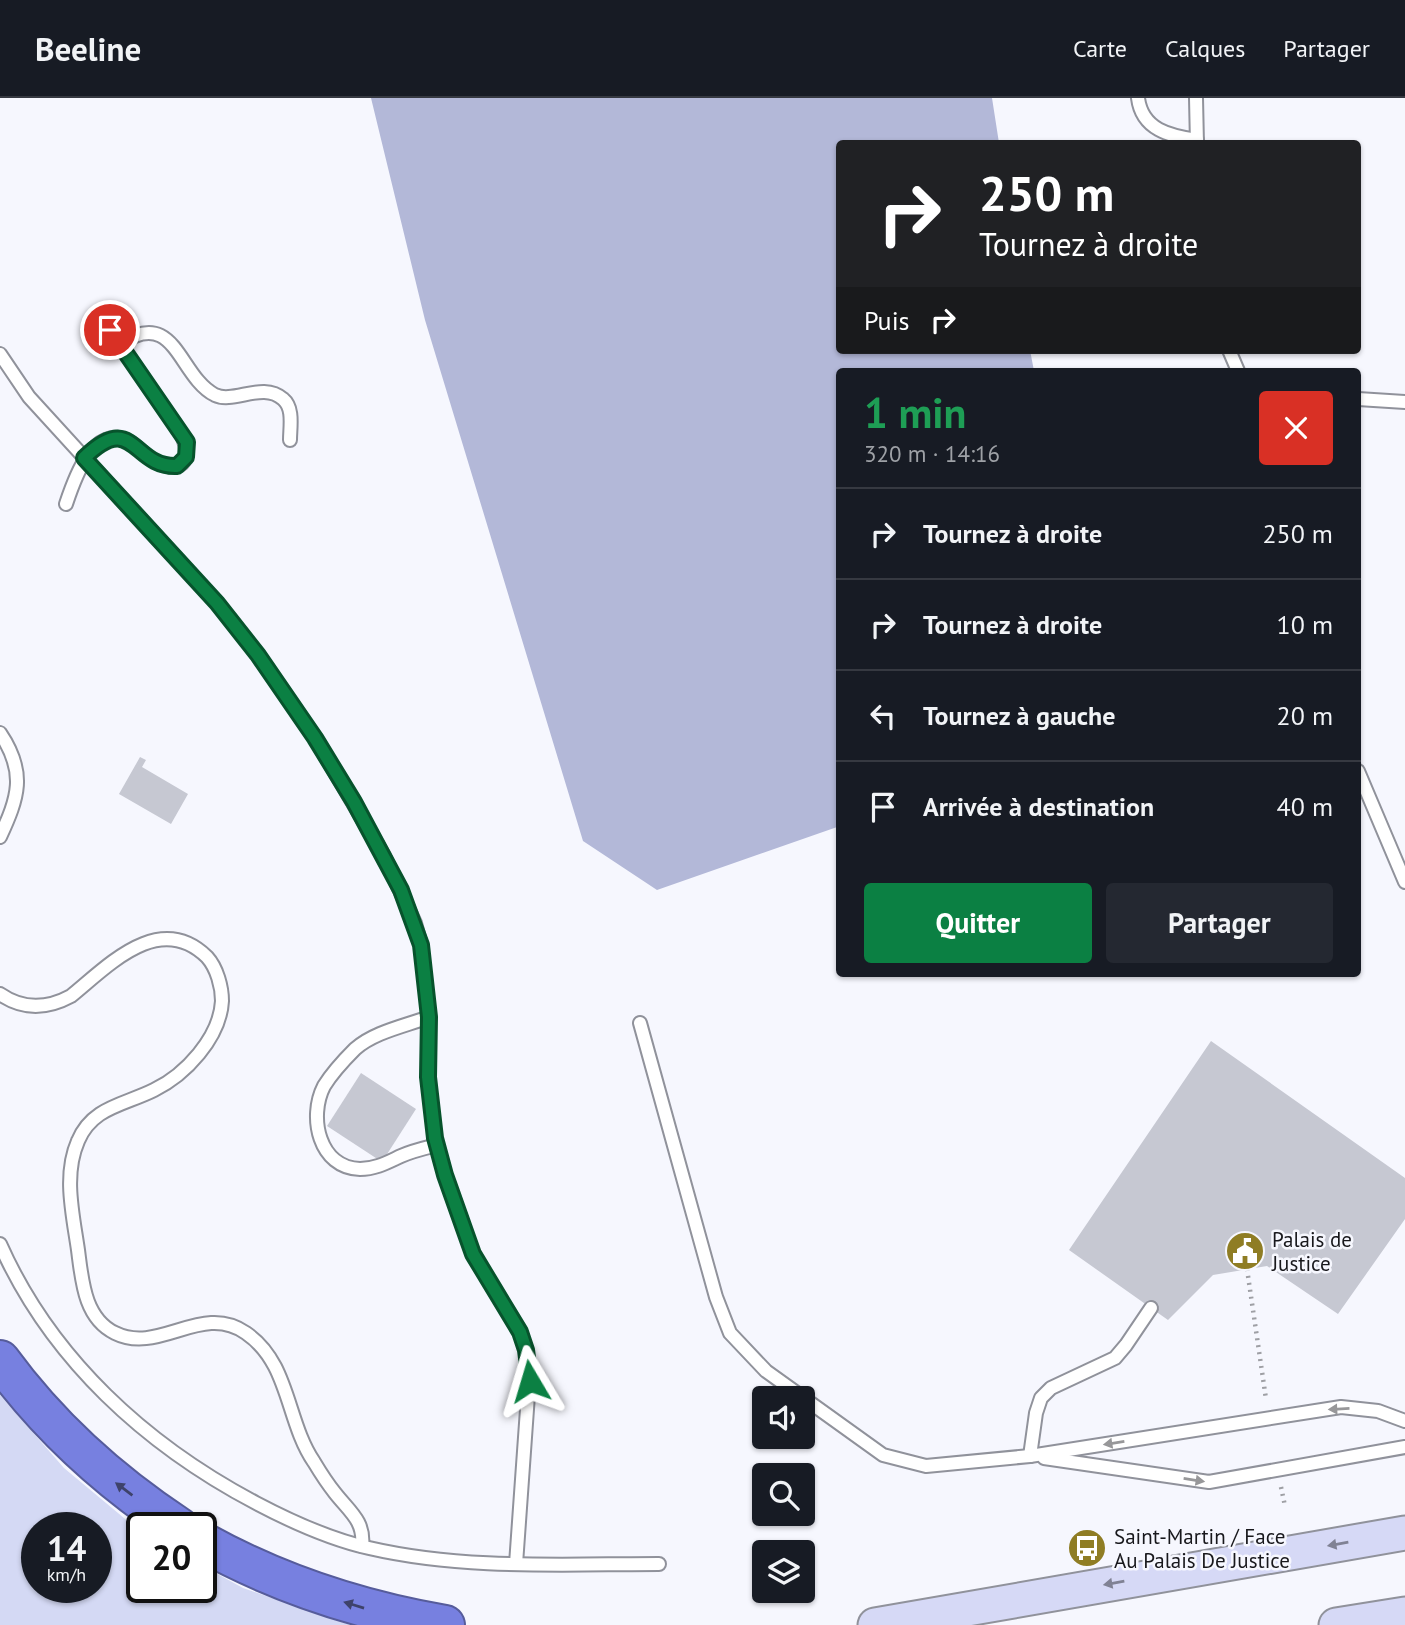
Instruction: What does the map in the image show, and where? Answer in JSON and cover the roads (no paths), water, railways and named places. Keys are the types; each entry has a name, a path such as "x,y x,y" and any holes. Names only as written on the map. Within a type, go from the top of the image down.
{"highway":[{"path":"0,1360 41,1412 90,1460 157,1512"},
{"path":"217,1549 278,1579 331,1598 370,1610 445,1625"}],"main road":[{"path":"875,1625 1405,1533"},
{"path":"1336,1625 1405,1614"}],"lane":[{"path":"1139,98 1144,117 1156,129 1167,135 1188,140"},
{"path":"1196,98 1197,140"},
{"path":"66,505 84,458 95,447 113,438 132,443 151,460 160,464 177,466 186,457 187,442 100,316"},
{"path":"120,344 138,333 157,334 173,347 206,388 215,395 222,397 258,391 277,395 284,399 288,406 290,440"},
{"path":"0,354 29,397 217,603 258,655 315,738 384,856 415,923 426,977 429,1017 428,1077 437,1145 473,1254 520,1332 527,1357 530,1381 516,1564"},
{"path":"1361,399 1405,402"},
{"path":"0,733 13,757 18,786 11,816 0,837"},
{"path":"1361,778 1405,882"},
{"path":"0,994 26,1006 38,1007 62,1001 130,949 150,940 177,941 208,958 215,969 222,997 218,1020 204,1047 175,1077 162,1086 100,1113 85,1126 78,1140 70,1165 70,1186 84,1289 92,1313 99,1322 107,1329 129,1338 148,1339 207,1322 233,1326 254,1339 275,1366 310,1457 334,1492 359,1520 363,1535 362,1546"},
{"path":"429,1017 381,1034 357,1047 324,1087 318,1103 317,1121 323,1147 344,1165 358,1169 370,1168 437,1145"},
{"path":"640,1023 716,1297 730,1333 766,1371 883,1455 926,1466 1030,1456 1341,1408 1378,1411 1405,1421"},
{"path":"0,1244 30,1302 49,1329 91,1379 137,1425 180,1458 236,1492 301,1525 362,1546 454,1561 516,1564 659,1563"},
{"path":"1030,1456 1036,1413 1041,1398 1051,1388 1115,1358 1151,1308"},
{"path":"1030,1456 1209,1482 1405,1447"}],"place":[{"name":"Palais de Justice","path":"1245,1251"},
{"name":"Saint-Martin / Face Au Palais De Justice","path":"1087,1548"}]}
